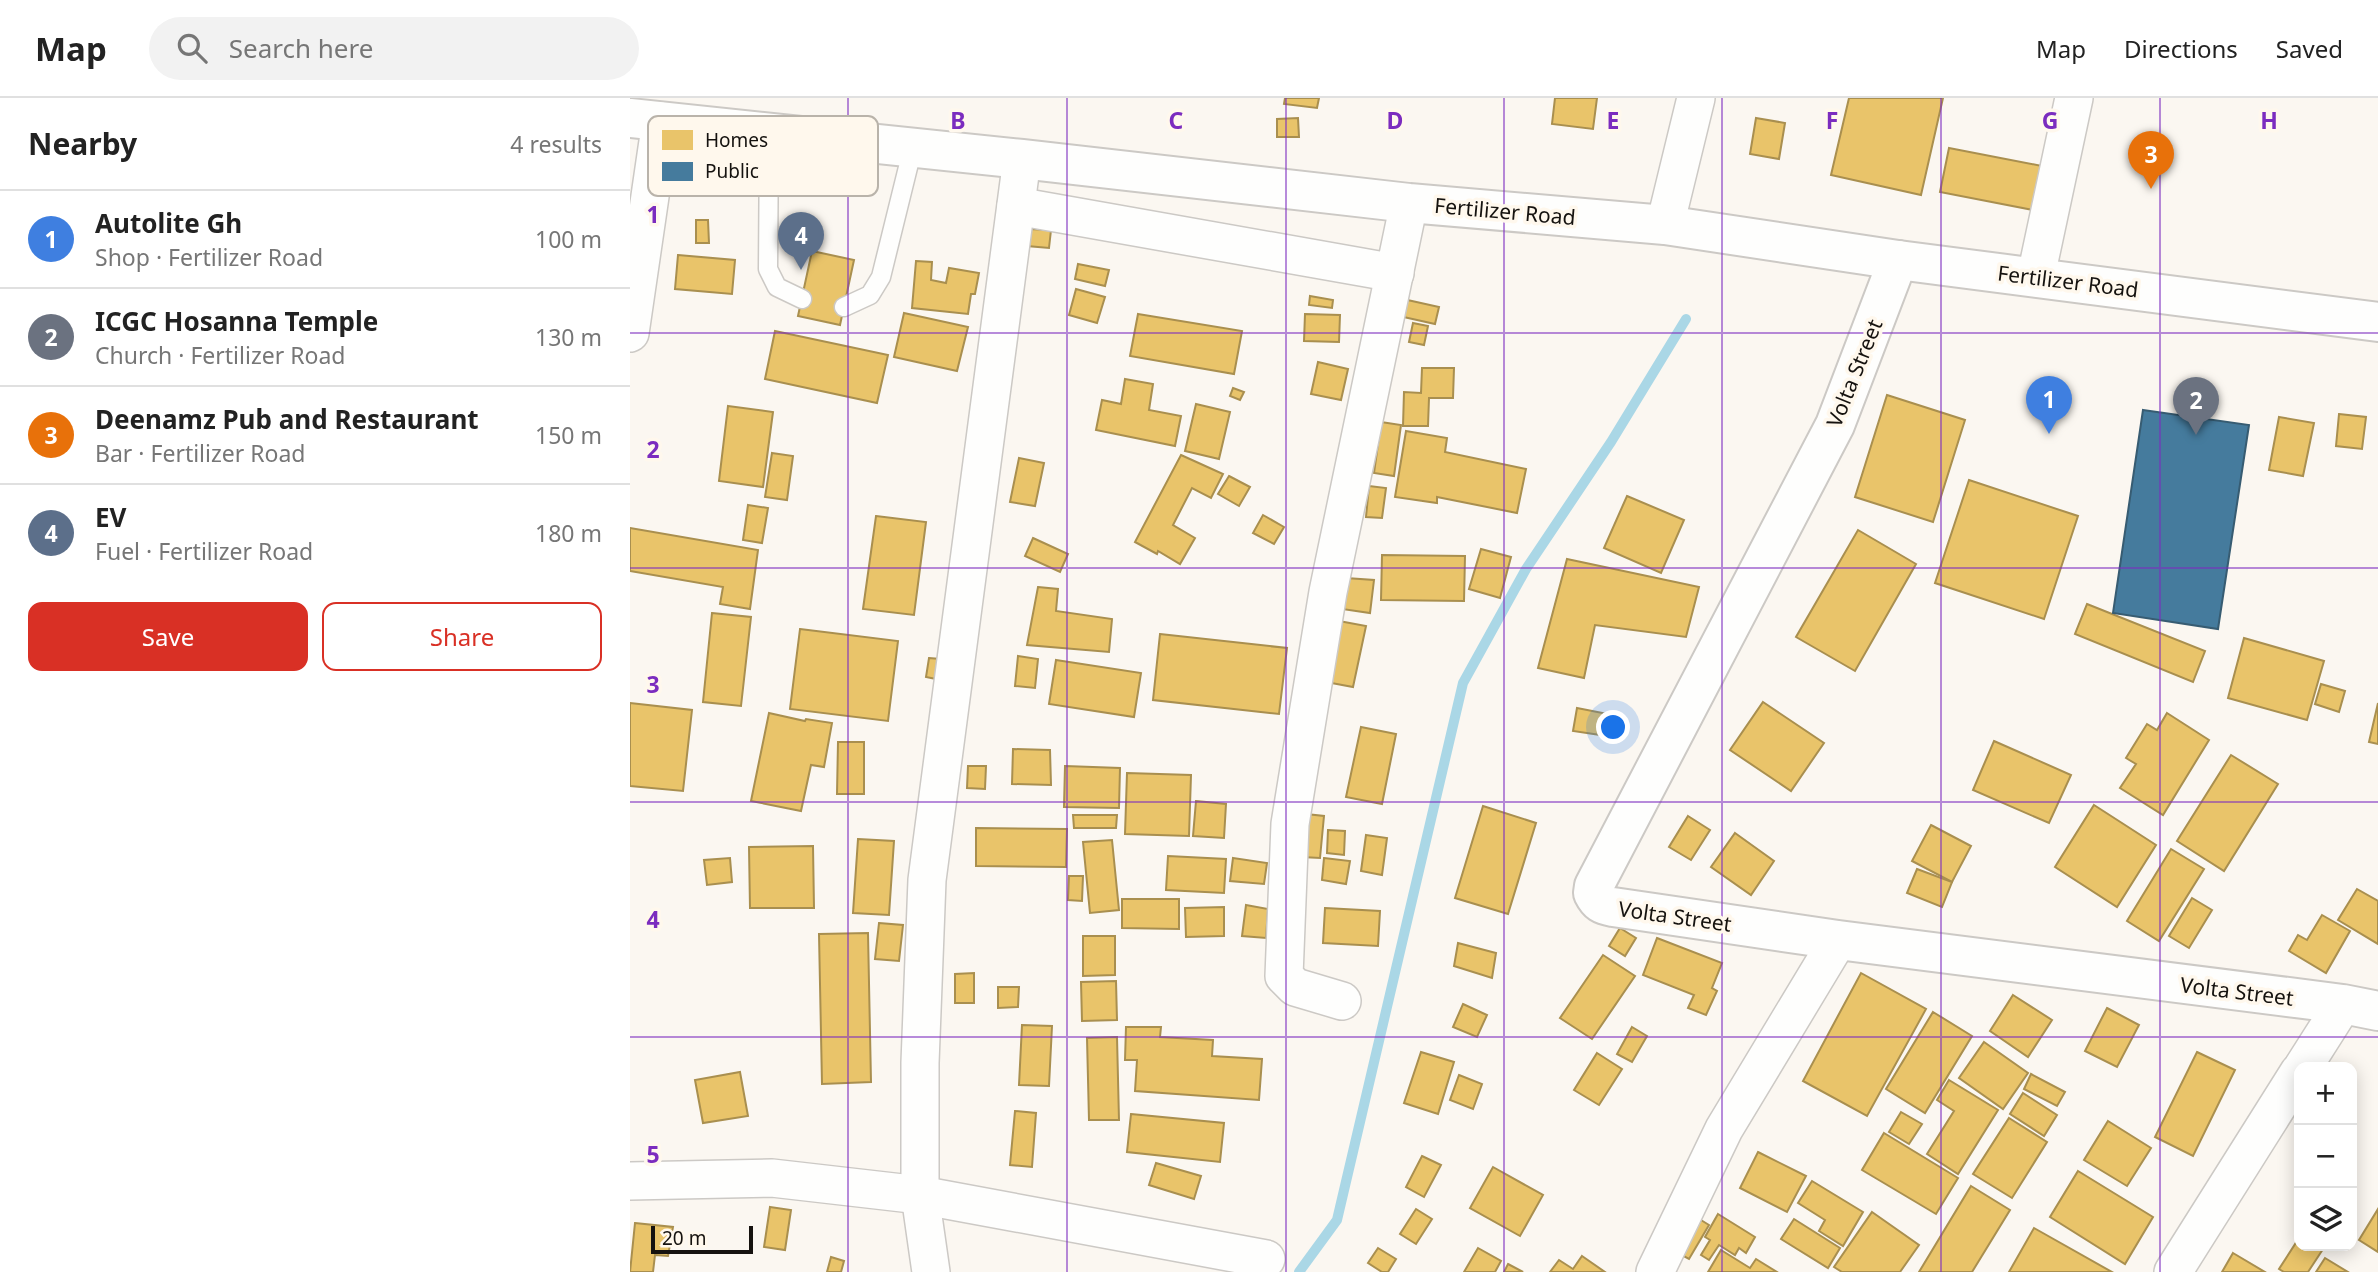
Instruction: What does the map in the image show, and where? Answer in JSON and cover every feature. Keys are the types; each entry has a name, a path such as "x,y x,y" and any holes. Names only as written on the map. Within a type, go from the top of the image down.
{"street":[{"path":"1665,225 1696,98"},
{"path":"2036,276 2074,98"},
{"path":"630,333 640,114"},
{"name":"Fertilizer Road","path":"878,143 1409,203 1665,225 1898,260 2378,322"},
{"path":"931,1272 920,1195 920,1063 927,880 1022,159"},
{"path":"1342,1002 1295,987 1284,976 1290,824 1328,592 1409,203"},
{"path":"1016,206 1395,273"},
{"name":"Volta Street","path":"1898,260 1835,425 1593,893 1602,905 1838,940 2361,1008"},
{"path":"1655,1272 1724,1129 1838,940"},
{"path":"2307,1062 2361,1008"},
{"path":"2173,1272 2294,1080"},
{"path":"630,1181 772,1178 920,1195 1266,1259"}],"lane":[{"path":"844,307 870,295 881,276 913,147"},
{"path":"769,196 768,270 777,286 802,299"}],"building: Homes":[{"path":"1285,98 1319,98 1317,108 1284,104"},
{"path":"1555,98 1597,98 1593,129 1552,124"},
{"path":"1849,98 1943,98 1921,195 1831,175"},
{"path":"1298,118 1299,137 1277,137 1277,119"},
{"path":"1756,118 1785,123 1779,159 1750,154"},
{"path":"1949,148 2042,166 2033,210 1940,192"},
{"path":"696,220 708,220 709,243 696,243"},
{"path":"1029,229 1051,230 1049,248 1027,246"},
{"path":"812,251 854,260 840,325 798,316"},
{"path":"678,255 735,260 732,294 675,289"},
{"path":"916,261 932,262 931,280 946,283 949,268 979,273 975,294 971,294 968,314 912,308"},
{"path":"1078,264 1109,270 1105,286 1075,279"},
{"path":"1076,289 1105,297 1097,323 1069,315"},
{"path":"1310,296 1333,300 1332,308 1309,305"},
{"path":"1403,299 1439,307 1435,324 1399,316"},
{"path":"904,313 968,327 957,371 894,357"},
{"path":"1138,314 1242,331 1234,374 1130,356"},
{"path":"1305,314 1340,315 1339,342 1304,341"},
{"path":"1413,323 1428,326 1424,345 1409,342"},
{"path":"775,331 888,355 877,403 765,379"},
{"path":"1318,362 1348,369 1341,400 1311,394"},
{"path":"1422,368 1454,368 1453,398 1429,398 1428,426 1403,426 1404,392 1421,393"},
{"path":"1125,379 1153,384 1149,410 1181,416 1175,446 1096,430 1102,400 1121,404"},
{"path":"1233,388 1244,392 1240,400 1230,396"},
{"path":"1887,395 1965,420 1933,522 1855,497"},
{"path":"1196,404 1230,412 1219,459 1185,451"},
{"path":"728,406 773,412 763,487 719,481"},
{"path":"2339,414 2366,417 2362,449 2336,446"},
{"path":"2279,417 2314,423 2303,476 2269,470"},
{"path":"1381,422 1401,425 1394,476 1374,473"},
{"path":"1406,431 1447,438 1445,452 1526,469 1517,513 1437,497 1437,503 1395,497"},
{"path":"772,453 793,456 787,500 765,497"},
{"path":"1181,455 1223,474 1211,498 1192,488 1173,525 1195,538 1180,564 1135,542"},
{"path":"1019,458 1044,463 1035,506 1010,502"},
{"path":"1229,476 1250,487 1239,506 1218,494"},
{"path":"1969,480 2078,516 2044,619 1935,583"},
{"path":"1369,486 1386,488 1382,518 1366,517"},
{"path":"1627,496 1684,520 1661,573 1604,548"},
{"path":"748,505 768,508 762,543 743,540"},
{"path":"1263,515 1284,527 1274,544 1253,533"},
{"path":"876,516 926,522 914,615 863,609"},
{"path":"630,528 758,550 750,609 720,604 723,587 630,571"},
{"path":"1858,530 1916,564 1855,671 1796,637"},
{"path":"1033,538 1068,554 1060,572 1025,556"},
{"path":"1481,549 1511,557 1500,598 1469,589"},
{"path":"1382,555 1465,556 1464,601 1381,600"},
{"path":"1567,559 1699,587 1686,637 1595,625 1584,678 1538,668"},
{"path":"1346,578 1374,580 1370,613 1342,609"},
{"path":"1038,587 1058,589 1056,611 1112,619 1109,652 1027,645"},
{"path":"2087,604 2205,651 2193,682 2075,634"},
{"path":"712,613 751,617 741,706 703,702"},
{"path":"1339,621 1366,626 1353,687 1326,682"},
{"path":"800,629 898,641 888,721 790,709"},
{"path":"1160,634 1287,648 1279,714 1153,700"},
{"path":"2244,638 2324,661 2307,720 2228,698"},
{"path":"1018,656 1038,659 1035,688 1015,686"},
{"path":"929,658 940,659 936,679 926,677"},
{"path":"1056,660 1141,673 1134,717 1049,704"},
{"path":"2321,684 2345,691 2339,712 2315,704"},
{"path":"1763,702 1824,743 1791,791 1730,750"},
{"path":"630,703 692,710 683,791 630,786"},
{"path":"2378,703 2378,744 2369,742"},
{"path":"1577,708 1618,716 1614,737 1573,731"},
{"path":"769,713 805,721 832,723 824,767 811,765 801,811 751,801"},
{"path":"2167,713 2209,740 2163,815 2120,788 2136,764 2126,758 2147,724 2157,730"},
{"path":"1361,727 1396,734 1382,804 1346,797"},
{"path":"1994,741 2071,775 2049,823 1973,790"},
{"path":"838,742 864,742 864,794 837,794"},
{"path":"1013,749 1050,750 1051,785 1012,784"},
{"path":"2231,755 2278,784 2224,871 2177,841"},
{"path":"968,766 986,766 985,789 967,788"},
{"path":"1065,766 1120,768 1119,808 1064,807"},
{"path":"1127,773 1191,775 1189,836 1125,834"},
{"path":"1196,801 1226,804 1224,838 1193,836"},
{"path":"2094,805 2156,845 2117,907 2055,867"},
{"path":"1483,806 1536,823 1508,914 1455,898"},
{"path":"1306,814 1324,816 1320,858 1302,857"},
{"path":"1073,815 1117,815 1116,828 1074,828"},
{"path":"1688,816 1710,830 1691,860 1669,847"},
{"path":"1931,825 1971,846 1952,882 1912,861"},
{"path":"976,828 1067,829 1066,867 976,866"},
{"path":"1328,830 1345,831 1344,855 1327,853"},
{"path":"1735,833 1774,861 1751,895 1711,867"},
{"path":"1366,835 1387,838 1382,875 1361,871"},
{"path":"858,839 894,841 889,915 853,913"},
{"path":"1112,840 1119,910 1090,913 1083,842"},
{"path":"813,846 814,908 750,908 749,847"},
{"path":"2171,849 2204,869 2159,941 2127,921"},
{"path":"1168,856 1226,859 1224,893 1166,890"},
{"path":"730,858 732,882 707,885 704,860"},
{"path":"1233,858 1267,863 1264,884 1230,881"},
{"path":"1324,858 1350,861 1346,884 1322,880"},
{"path":"1917,869 1952,882 1942,907 1907,893"},
{"path":"1069,876 1083,876 1082,901 1068,900"},
{"path":"2357,889 2378,901 2378,944 2338,920"},
{"path":"2192,898 2212,910 2189,948 2169,936"},
{"path":"1122,899 1179,899 1179,929 1122,928"},
{"path":"1246,905 1268,909 1266,938 1242,936"},
{"path":"1224,907 1224,936 1186,937 1185,908"},
{"path":"1325,908 1380,911 1378,946 1323,943"},
{"path":"2322,915 2350,931 2326,973 2289,951 2298,935 2307,940"},
{"path":"879,923 903,925 899,961 875,959"},
{"path":"1620,928 1636,938 1625,956 1609,946"},
{"path":"868,933 871,1082 822,1084 819,934"},
{"path":"1083,936 1115,936 1115,975 1083,976"},
{"path":"1657,938 1722,963 1712,988 1717,991 1706,1015 1688,1008 1694,995 1643,975"},
{"path":"1458,943 1496,953 1492,978 1454,966"},
{"path":"1603,955 1635,976 1592,1039 1560,1018"},
{"path":"974,973 974,1003 955,1003 955,974"},
{"path":"1861,973 1926,1009 1867,1116 1803,1081"},
{"path":"1116,981 1117,1020 1082,1021 1081,982"},
{"path":"998,987 1019,987 1018,1007 998,1008"},
{"path":"2013,995 2052,1020 2028,1057 1990,1031"},
{"path":"1463,1004 1487,1015 1477,1037 1453,1027"},
{"path":"2107,1008 2139,1025 2117,1067 2085,1051"},
{"path":"1933,1012 1972,1036 1925,1113 1886,1089"},
{"path":"1022,1025 1052,1026 1049,1086 1019,1085"},
{"path":"1126,1027 1161,1027 1160,1037 1213,1040 1212,1056 1262,1059 1259,1100 1135,1091 1137,1060 1125,1060"},
{"path":"1632,1027 1647,1036 1632,1062 1617,1054"},
{"path":"1117,1037 1119,1120 1089,1120 1087,1038"},
{"path":"1984,1042 2028,1073 2003,1109 1959,1078"},
{"path":"1421,1052 1454,1062 1438,1114 1404,1103"},
{"path":"2197,1052 2235,1070 2193,1156 2155,1137"},
{"path":"1597,1053 1622,1069 1599,1105 1574,1090"},
{"path":"740,1072 748,1116 703,1123 695,1080"},
{"path":"2031,1074 2065,1092 2057,1106 2024,1089"},
{"path":"1459,1075 1482,1084 1473,1109 1450,1100"},
{"path":"1949,1080 1998,1110 1958,1174 1927,1154 1954,1111 1937,1100"},
{"path":"2023,1093 2057,1115 2044,1136 2010,1114"},
{"path":"1015,1111 1036,1113 1032,1167 1010,1165"},
{"path":"1901,1112 1922,1124 1909,1144 1889,1132"},
{"path":"1131,1114 1224,1123 1220,1162 1127,1152"},
{"path":"2009,1118 2047,1142 2012,1198 1973,1174"},
{"path":"2108,1121 2151,1148 2127,1186 2084,1160"},
{"path":"1884,1133 1958,1178 1936,1214 1862,1170"},
{"path":"1758,1152 1806,1176 1787,1212 1740,1188"},
{"path":"1422,1156 1441,1165 1424,1197 1406,1187"},
{"path":"1156,1163 1201,1176 1194,1199 1149,1185"},
{"path":"1493,1167 1543,1195 1520,1236 1470,1208"},
{"path":"2078,1171 2153,1217 2125,1264 2050,1217"},
{"path":"1812,1181 1863,1212 1843,1246 1819,1231 1825,1220 1798,1203"},
{"path":"1971,1186 2010,1210 1972,1272 1919,1272"},
{"path":"770,1207 791,1210 785,1250 764,1247"},
{"path":"1416,1209 1432,1219 1416,1244 1400,1234"},
{"path":"2378,1209 2378,1252 2359,1240"},
{"path":"1872,1212 1919,1245 1900,1272 1842,1272 1834,1267"},
{"path":"1718,1214 1755,1237 1746,1253 1739,1248 1735,1255 1719,1245 1709,1260 1701,1255 1710,1240 1705,1237"},
{"path":"1696,1217 1709,1225 1689,1259 1676,1252"},
{"path":"1794,1219 1840,1248 1828,1268 1781,1239"},
{"path":"635,1223 673,1227 668,1256 655,1255 653,1272 630,1272"},
{"path":"2034,1228 2112,1272 2009,1272"},
{"path":"2294,1246 2294,1251 2322,1251 2308,1272 2284,1272 2279,1269"},
{"path":"1378,1248 1396,1259 1388,1272 1382,1272 1368,1263"},
{"path":"1478,1248 1501,1261 1495,1272 1464,1272"},
{"path":"1721,1250 1750,1268 1756,1259 1777,1272 1708,1272"},
{"path":"2233,1253 2265,1272 2222,1272"},
{"path":"1582,1256 1605,1272 1550,1272 1559,1260 1573,1269"},
{"path":"831,1257 844,1261 841,1272 827,1272"},
{"path":"2325,1258 2348,1272 2316,1272"},
{"path":"1508,1264 1523,1272 1504,1272"}],"building: Public":[{"path":"2143,410 2249,425 2218,629 2113,613"}],"waterway":[{"path":"1299,1272 1337,1220 1463,683 1526,569 1611,442 1686,319"}],"place":[{"name":"Deenamz Pub and Restaurant","path":"2151,189"},
{"name":"EV","path":"801,270"},
{"name":"Autolite Gh","path":"2049,434"},
{"name":"ICGC Hosanna Temple","path":"2196,435"}]}
